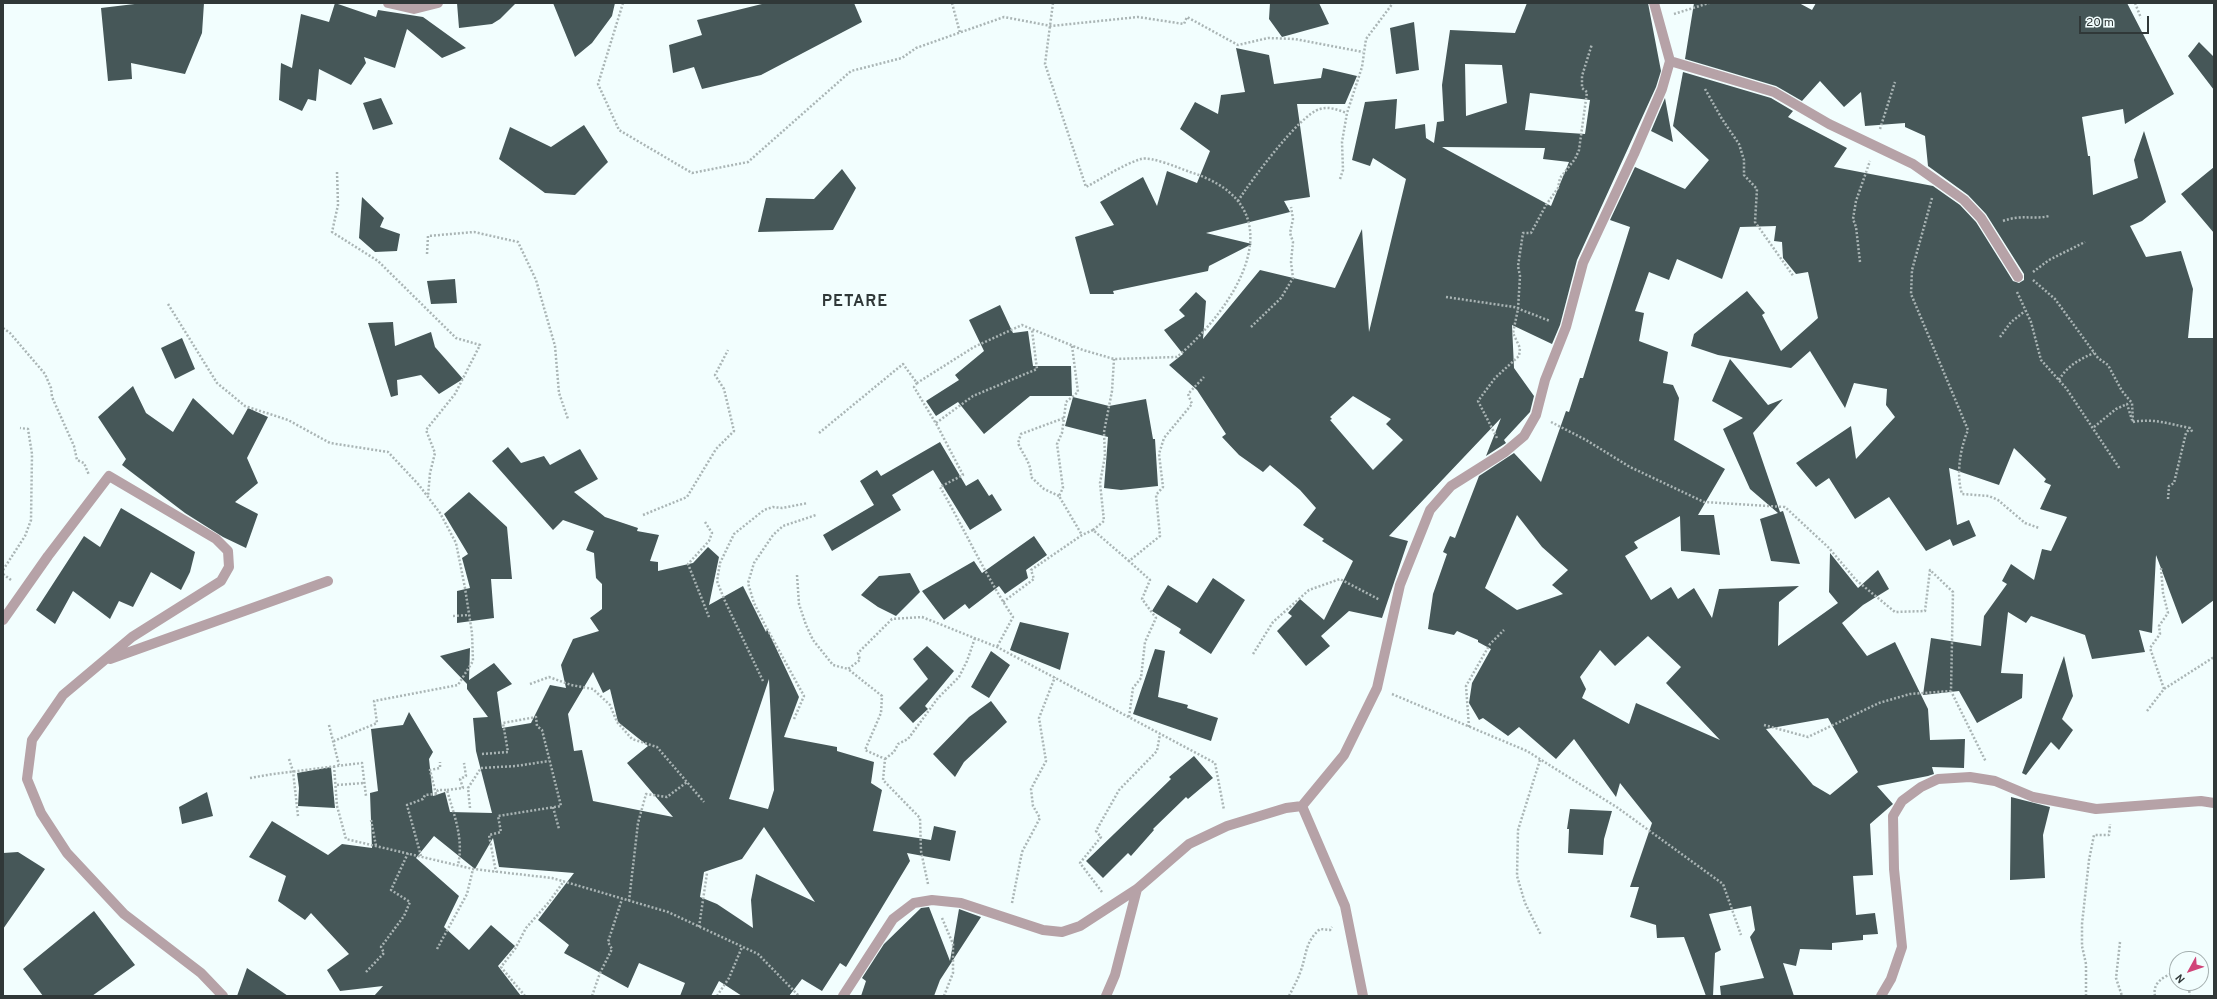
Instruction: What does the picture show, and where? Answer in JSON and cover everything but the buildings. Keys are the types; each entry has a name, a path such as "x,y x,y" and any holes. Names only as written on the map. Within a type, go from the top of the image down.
{"street":[{"path":"388,3 414,9 438,3"},
{"path":"843,996 893,919 914,903 932,900 961,902 1043,930 1062,932 1080,926 1137,889 1189,844 1227,826 1286,808 1302,806 1344,755 1377,688 1400,585 1430,510 1451,486 1505,452 1524,436 1536,415 1545,380 1566,328 1583,263 1662,89 1670,61 1654,3"},
{"path":"1670,61 1690,65 1774,92 1829,124 1913,164 1964,200 1981,218 2018,277"},
{"path":"3,620 48,556 109,476 216,539 228,551 229,567 221,581 132,637 105,662 63,695 32,740 28,780 41,813 68,854 124,914 201,973 223,996"},
{"path":"105,662 328,581"},
{"path":"1882,996 1891,979 1902,947 1894,869 1893,816 1902,802 1921,787 1938,779 1970,777 1995,781 2033,797 2096,809 2201,801 2214,803"},
{"path":"1302,806 1345,906 1363,996"},
{"path":"1106,996 1115,975 1137,889"}],"path":[{"path":"623,3 598,84 619,130 692,173 748,162 851,71 902,58 916,48 1004,17 1051,26 1138,17 1184,24 1187,17 1238,45 1268,38 1295,39 1363,52"},
{"path":"952,3 960,33"},
{"path":"997,647 1013,617 990,583 955,512 940,487 963,475 936,423 914,387 917,383 974,347 1022,325 1072,346 1114,359 1177,357 1212,324 1246,266 1250,250 1251,236 1249,221 1238,201 1233,194 1203,176 1173,165 1142,158 1086,186 1045,64 1053,3"},
{"path":"1340,179 1343,170 1342,142 1347,113 1362,67 1366,39 1393,3"},
{"path":"1658,20 1710,3"},
{"path":"2135,3 2141,18"},
{"path":"1505,452 1478,401 1495,378 1519,356 1520,348 1513,333 1518,309 1520,276 1518,266 1523,233 1532,233 1536,228 1546,204 1558,188 1560,178 1575,159 1579,150 1587,92 1582,88 1582,76 1592,44"},
{"path":"1690,65 1728,129 1739,144 1744,160 1744,175 1758,189 1755,222 1794,277"},
{"path":"1860,262 1855,237 1856,227 1853,219 1856,201 1895,82"},
{"path":"1238,201 1250,181 1310,114 1324,108 1347,113"},
{"path":"337,172 338,205 332,232 378,261 456,338 480,345 455,394 426,430 435,453 430,473 428,497"},
{"path":"1938,182 1928,206 1912,270 1911,294 1968,430 1961,450 1959,482 1962,494 1989,496 1998,500 2025,523 2039,528"},
{"path":"1251,327 1281,298 1293,278 1291,262 1293,242 1290,233 1293,219 1291,207"},
{"path":"1988,228 2014,217 2026,216 2042,218 2049,216"},
{"path":"427,254 428,236 474,232 518,242 536,280 555,346 559,393 568,419"},
{"path":"2085,242 2050,260 2027,275 2055,299 2094,353 2108,365 2122,391 2132,403 2133,422"},
{"path":"2018,277 2016,294 2031,322 2041,360 2059,380 2094,428 2120,469"},
{"path":"1446,297 1528,311 1566,328"},
{"path":"168,304 217,383 245,406 288,420 330,443 388,452 428,497 440,513 456,543 469,614 473,661 458,685 374,701 377,722 334,741"},
{"path":"2000,337 2011,322 2025,311"},
{"path":"3,328 10,333 45,374 51,388 52,397 74,446 77,460 84,463 88,475 109,476"},
{"path":"936,423 973,396 1038,369 1032,330"},
{"path":"1059,496 1063,488 1057,444 1062,434 1066,402 1078,392 1072,346"},
{"path":"643,515 687,497 716,449 734,431 724,389 715,375 728,350"},
{"path":"2059,380 2064,372 2076,362 2094,353"},
{"path":"1003,602 1034,579 1031,570 1082,535 1093,530 1104,521 1100,483 1105,456 1104,432 1112,391 1114,359"},
{"path":"819,433 903,364 917,383"},
{"path":"1129,561 1160,536 1156,495 1163,487 1159,454 1164,438 1192,404 1188,394 1204,377"},
{"path":"2094,428 2116,409 2127,404 2133,422"},
{"path":"1536,415 1586,440 1630,467 1704,502 1785,507 1829,548 1856,580 1895,612 1925,611 1930,570 1953,592 1951,691 1995,781"},
{"path":"1064,418 1021,434 1018,443 1023,456 1032,467 1031,477 1044,489 1059,496 1082,535"},
{"path":"2133,422 2148,419 2158,420 2190,428 2193,433"},
{"path":"3,570 25,536 30,520 32,454 28,429 20,428"},
{"path":"2168,499 2168,486 2174,483 2186,433 2190,428"},
{"path":"763,681 724,599 717,580 720,563 734,534 764,510 773,507 782,508 808,503"},
{"path":"794,719 804,696 754,603 748,583 754,563 773,534 783,526 816,515"},
{"path":"705,522 712,533 709,542 688,564 709,617"},
{"path":"1093,530 1150,580 1142,599 1156,618 1145,642 1141,678 1133,688 1129,717"},
{"path":"2161,568 2163,593 2168,613 2159,626 2160,634 2150,648 2164,689"},
{"path":"797,575 799,604 813,640 832,665 848,669 882,696 881,713 865,750 885,759"},
{"path":"1253,654 1273,622 1290,606 1309,590 1340,579 1395,608"},
{"path":"453,616 469,614"},
{"path":"848,669 860,660 858,653 892,619 922,618 997,647 1215,764 1227,826"},
{"path":"1469,727 1466,686 1490,644 1504,630"},
{"path":"944,996 953,973 953,944 932,900 921,851 920,818 883,780 885,759 894,752 898,744 908,739 938,698 959,677 967,661 975,638"},
{"path":"2147,711 2164,689 2214,656"},
{"path":"530,684 549,677 572,686 593,690 610,705 617,722 632,739 657,748 704,802"},
{"path":"1010,918 1022,852 1040,818 1034,806 1031,789 1046,761 1039,718 1055,677"},
{"path":"1377,688 1527,751 1608,802 1723,884 1741,935"},
{"path":"1764,725 1808,738 1879,702 1910,694 1951,691"},
{"path":"482,754 508,752 503,723 536,717 537,726 542,730 561,806 498,816 501,832 489,835 496,872"},
{"path":"329,725 340,765"},
{"path":"1112,905 1080,863 1101,837 1096,831 1119,790 1157,751 1160,734"},
{"path":"289,758 293,771 298,816"},
{"path":"1540,760 1518,830 1517,876 1525,903 1541,935"},
{"path":"470,808 468,788 481,768 516,766 549,761"},
{"path":"436,794 430,770 440,768 440,762"},
{"path":"250,778 293,771 362,763 366,796"},
{"path":"421,856 407,805 423,799 425,795 436,794 438,790 463,788 460,779 466,776 464,763"},
{"path":"334,766 337,784 337,806 346,839 473,869 552,878 668,912 758,954 799,996"},
{"path":"629,901 638,824 646,794 667,797 687,782"},
{"path":"337,784 364,783"},
{"path":"447,790 459,832 461,853 458,866"},
{"path":"553,807 559,829"},
{"path":"2086,996 2086,964 2082,946 2084,904 2094,835 2109,835 2110,808"},
{"path":"371,820 376,846"},
{"path":"366,972 384,954 381,947 404,916 410,902 391,890 408,853"},
{"path":"437,949 468,894 473,869"},
{"path":"699,927 707,874"},
{"path":"525,996 501,967 515,949 526,928 549,902 564,881"},
{"path":"592,996 600,973 612,949 608,942 622,899"},
{"path":"1289,996 1300,974 1308,943 1312,936 1320,929 1330,930 1345,906"},
{"path":"2120,942 2116,978 2122,996"},
{"path":"717,996 729,978 742,947"},
{"path":"2155,996 2154,991 2160,980 2169,975"}],"district":[{"name":"PETARE","path":"855,303"}]}
